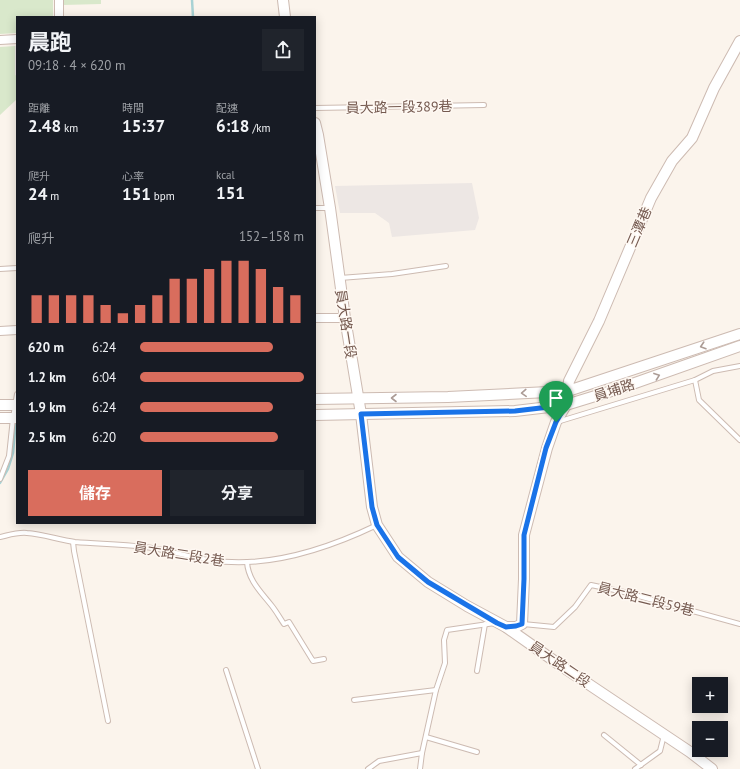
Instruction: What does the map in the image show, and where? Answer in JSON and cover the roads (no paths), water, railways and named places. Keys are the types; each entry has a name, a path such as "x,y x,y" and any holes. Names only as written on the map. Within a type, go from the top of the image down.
{"street":[{"path":"58,0 59,16"},
{"path":"283,0 285,16"},
{"path":"0,40 16,39"},
{"name":"三潭巷","path":"522,624 524,535 546,448 556,422 566,405 569,382 599,321 651,198 672,161 692,138 714,88 740,41"},
{"name":"員大路一段","path":"316,129 330,208 345,318 361,414 372,507 377,525"},
{"path":"316,318 345,318"},
{"path":"0,331 16,330"},
{"name":"員埔路","path":"316,399 448,397 568,391 740,334"},
{"name":"員埔路","path":"316,415 515,411 566,405 618,390 740,346"},
{"path":"0,405 16,405"},
{"path":"0,418 15,418"},
{"name":"員大路二段","path":"377,525 398,557 428,582 502,625 664,734 712,769"},
{"path":"502,625 516,626 522,624"}],"lane":[{"name":"員大路一段389巷","path":"316,108 484,105"},
{"path":"316,208 330,208"},
{"path":"340,278 392,274 446,266"},
{"path":"0,269 16,268"},
{"path":"556,422 695,380 713,371 740,366"},
{"path":"695,380 699,400 740,440"},
{"path":"0,479 9,456 16,405"},
{"name":"員大路二段2巷","path":"0,536 16,533 28,533 73,542 144,547 210,560 247,562 293,555 320,548 348,538 377,525"},
{"path":"73,542 108,721"},
{"path":"247,562 249,574 254,583 284,624 289,622 313,661 324,659"},
{"name":"員大路二段59巷","path":"522,624 554,627 575,607 591,585 624,592 740,624"},
{"path":"420,769 422,753 436,690 444,663 444,640 447,630 485,624 502,625"},
{"path":"477,671 485,624"},
{"path":"226,670 258,769"},
{"path":"354,700 436,690"},
{"path":"635,769 660,751 664,734"},
{"path":"604,735 641,765"},
{"path":"426,737 477,752"},
{"path":"368,769 379,761 422,753"}],"waterway":[{"path":"192,0 193,16"},
{"path":"0,483 8,469 13,453 16,420"}]}
